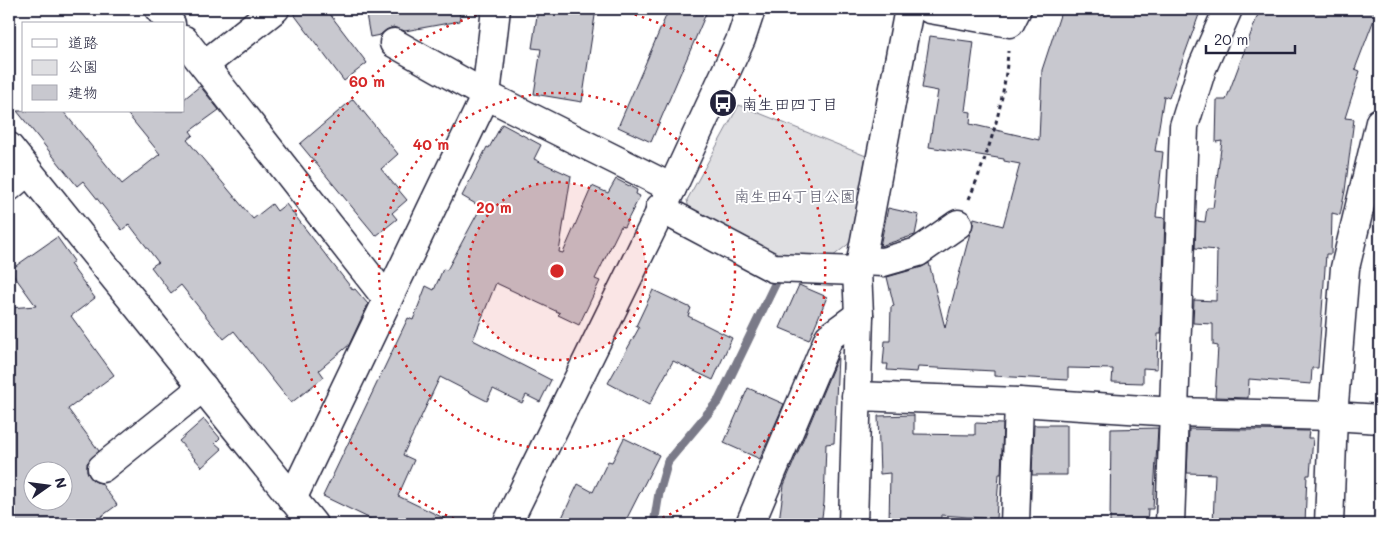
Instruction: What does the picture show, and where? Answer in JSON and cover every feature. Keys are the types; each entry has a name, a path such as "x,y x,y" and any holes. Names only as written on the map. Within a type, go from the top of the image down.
{"street":[{"path":"159,9 169,22"},
{"path":"204,66 275,9"},
{"path":"292,499 486,95 496,9"},
{"path":"507,524 666,198 741,39 751,9"},
{"path":"853,524 860,315 859,266 910,9"},
{"path":"930,9 1013,16"},
{"path":"1170,524 1184,126 1202,68 1228,9"},
{"path":"185,41 387,299"},
{"path":"394,43 666,198 773,268 859,266 882,262 918,252 958,224"},
{"path":"1329,524 1334,416 1345,268 1380,122"},
{"path":"9,147 19,179 203,387 314,524"},
{"path":"750,524 829,337 860,315"},
{"path":"102,468 203,387"},
{"path":"856,396 1019,402 1175,412 1380,419"},
{"path":"1015,524 1019,402"}],"path":[{"path":"958,224 978,177 998,116 1007,76 1013,16"}],"green space":[{"name":"南生田4丁目公園","path":"739,105 866,156 851,242 827,261 778,256 690,214 687,200"}],"building":[{"path":"290,9 326,9 367,63 344,81"},
{"path":"365,9 459,9 460,21 405,31 393,27 380,35 370,37"},
{"path":"538,9 596,9 582,102 534,94 541,49 532,48"},
{"path":"669,9 708,9 651,142 618,127"},
{"path":"1062,9 1201,9 1169,98 1164,96 1155,151 1163,152 1156,217 1165,218 1161,334 1158,334 1157,369 1143,368 1143,383 1112,382 1113,369 1068,368 1068,380 994,376 994,371 918,367 917,372 887,370 888,364 883,364 885,341 890,341 891,307 894,306 887,277 922,267 929,263 945,328 974,218 1003,226 1020,164 1004,161 1004,159 929,147 938,91 922,88 930,36 974,42 965,111 971,112 970,124 1039,140 1042,70"},
{"path":"1260,9 1378,9 1355,69 1360,71 1345,118 1354,119 1345,191 1340,215 1332,213 1331,254 1326,254 1318,368 1312,368 1311,384 1249,379 1248,398 1215,397 1218,346 1213,345 1213,324 1193,323 1194,300 1216,301 1217,250 1195,248 1196,221 1205,222 1207,208 1213,208 1222,141 1216,142 1217,100 1226,100"},
{"path":"200,86 219,110 190,131 193,135 187,140 253,219 272,204 277,211 286,204 353,290 355,289 368,304 349,345 319,370 324,377 291,403 234,331 224,339 181,285 171,293 151,267 158,262 129,224 122,230 83,181 77,186 17,111 64,112 122,184 160,154 126,112 185,112 185,98"},
{"path":"353,99 398,154 381,169 407,200 392,213 397,219 376,236 300,144"},
{"path":"502,124 541,145 534,159 571,176 559,252 563,253 592,186 608,193 616,179 637,190 636,194 640,196 624,227 621,226 595,279 600,281 579,325 558,315 560,313 496,283 473,340 551,380 540,402 526,395 522,403 493,389 487,401 440,377 403,455 414,460 398,496 456,524 381,524 323,496 408,318 413,320 426,286 434,290 443,269 447,270 481,207 462,196 487,147 489,148"},
{"path":"888,208 919,215 915,235 880,246"},
{"path":"57,237 74,261 70,264 95,298 71,316 114,375 68,409 99,451 87,463 87,471 90,477 96,482 101,483 117,505 91,524 9,524 9,308 36,306 10,270"},
{"path":"799,285 827,297 809,340 780,328"},
{"path":"653,290 691,308 688,316 732,338 713,380 673,361 649,405 608,383 639,328 636,326"},
{"path":"838,356 834,443 826,444 824,503 821,524 779,521 784,485"},
{"path":"748,388 784,404 760,459 724,443"},
{"path":"914,415 914,434 975,435 975,423 1003,424 1001,474 999,474 996,519 941,515 941,524 889,524 890,473 880,474 878,416"},
{"path":"204,419 220,438 215,443 222,449 202,467 179,441"},
{"path":"1034,425 1067,425 1067,475 1032,475"},
{"path":"1158,428 1153,509 1148,509 1147,524 1110,524 1111,429"},
{"path":"1189,429 1309,431 1308,438 1313,438 1310,475 1307,475 1305,524 1213,524 1215,474 1187,473"},
{"path":"624,438 659,455 624,524 559,524 578,484 593,492 608,461 612,462"}],"waterway":[{"path":"654,524 659,493 668,461 719,400 777,280"}],"place":[{"name":"南生田四丁目","path":"723,103"}]}
